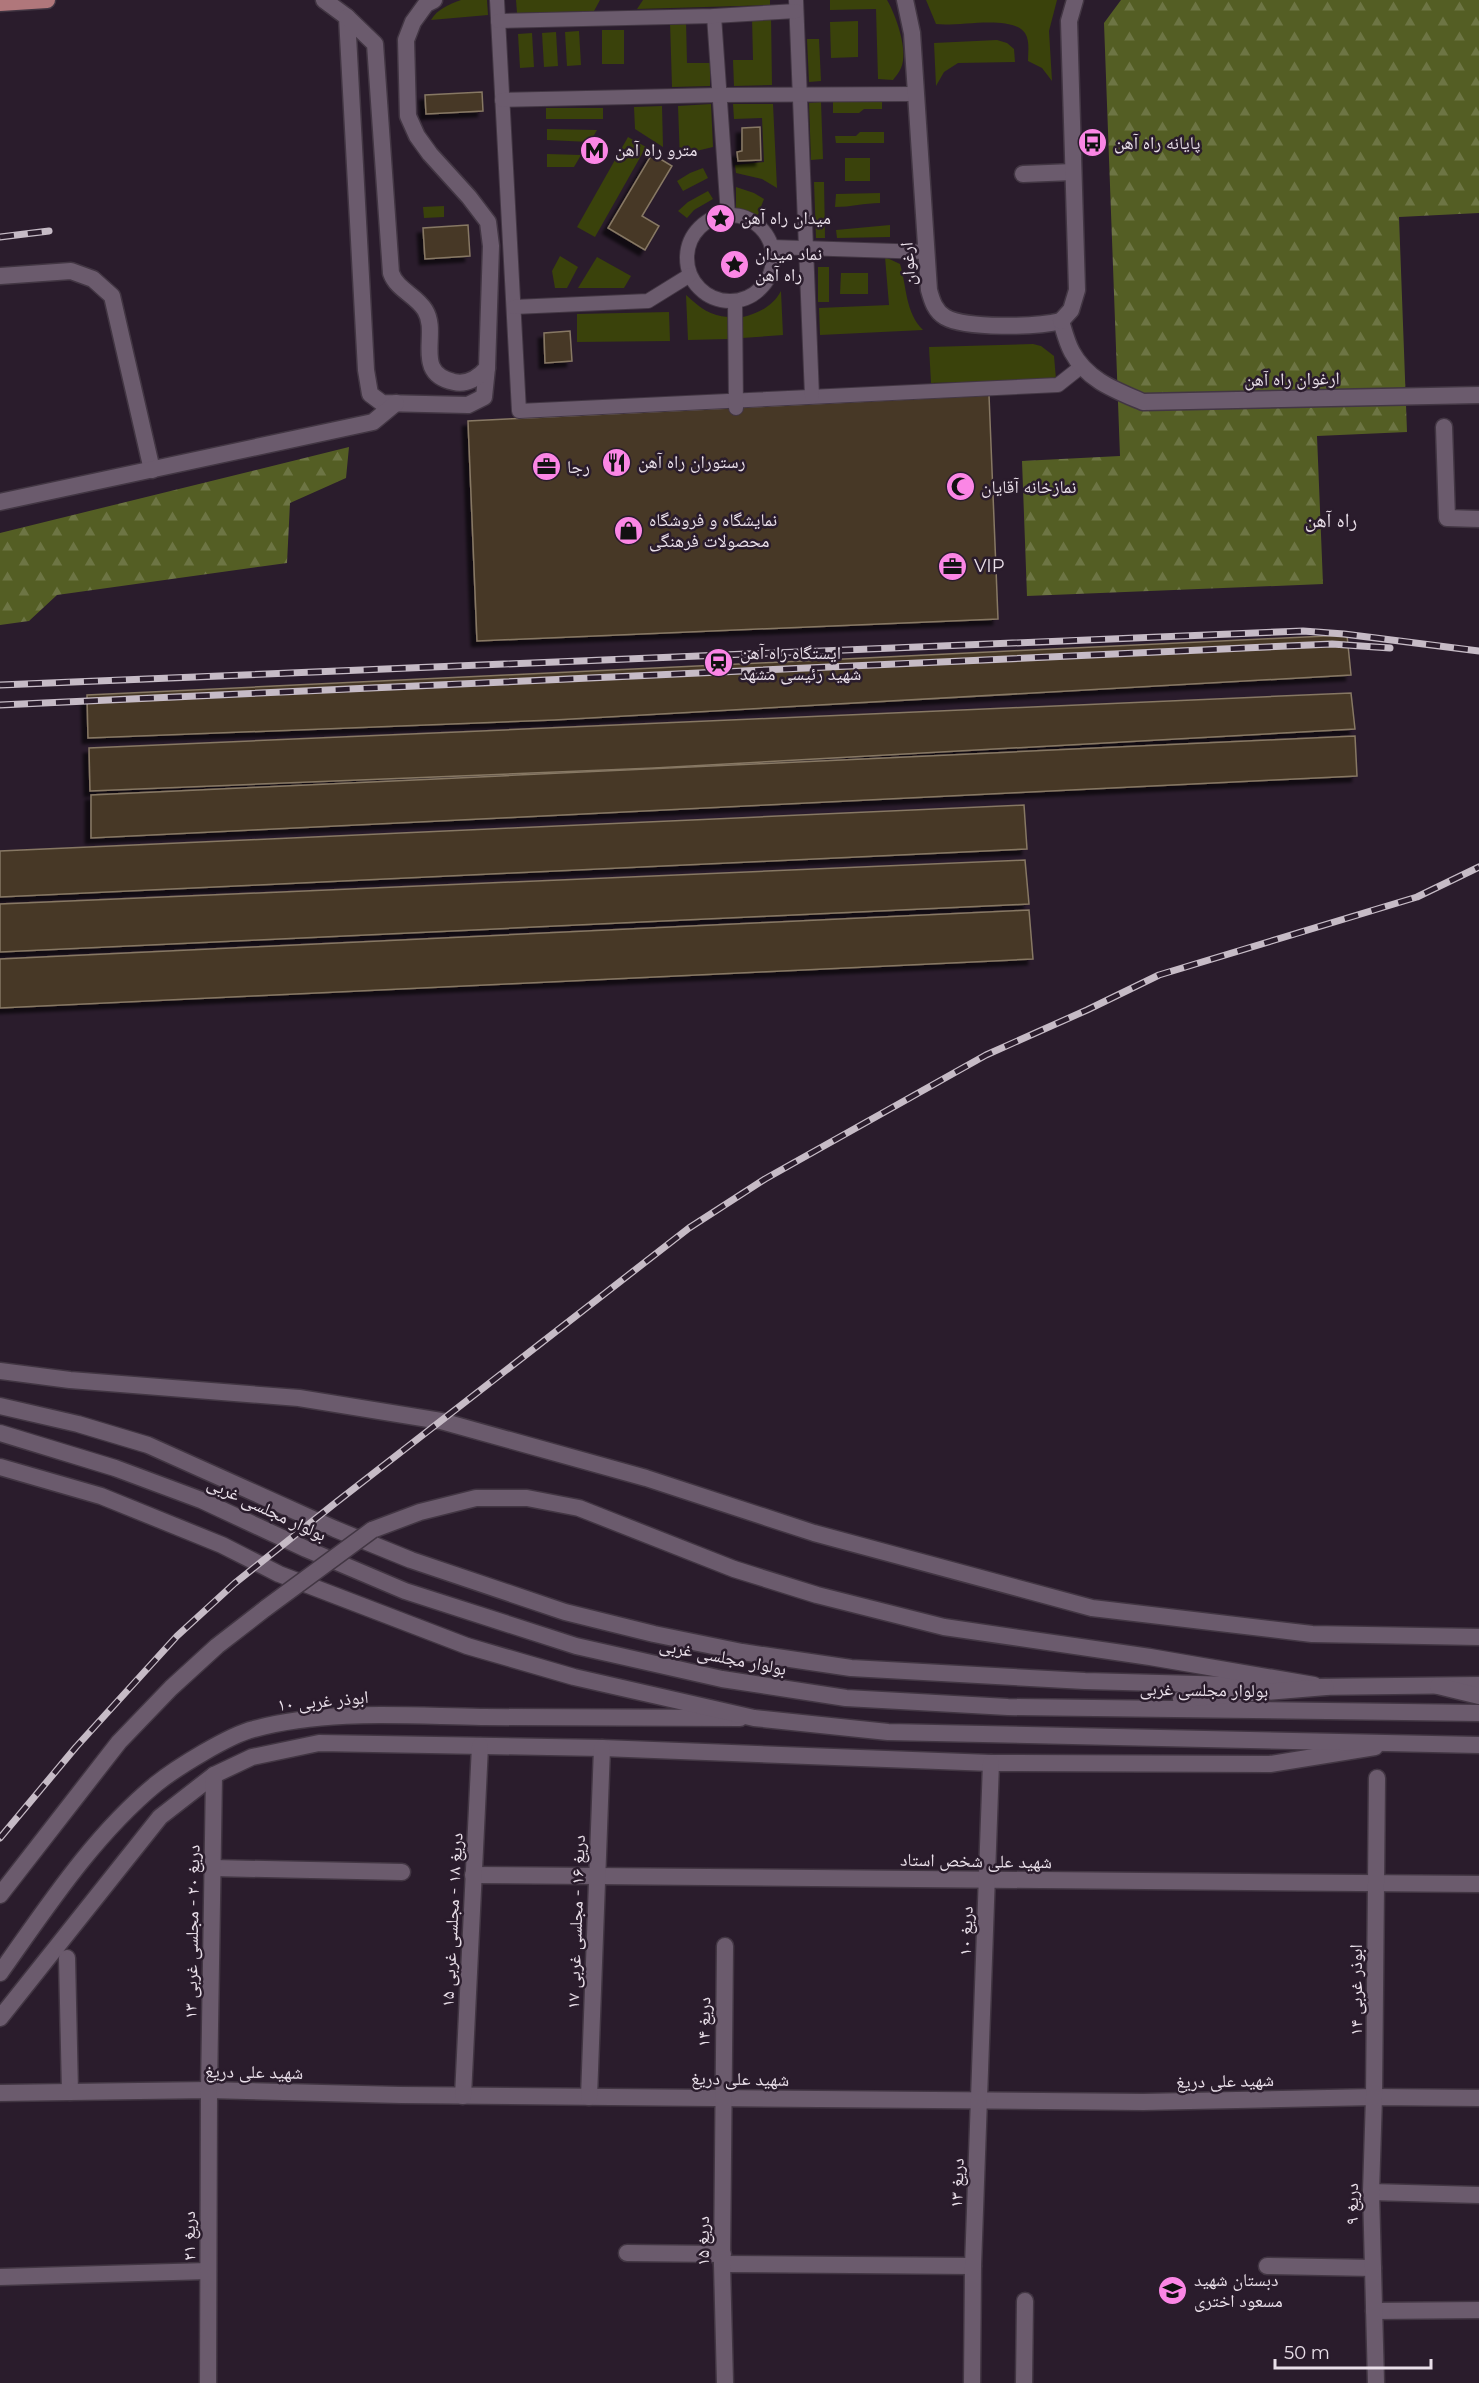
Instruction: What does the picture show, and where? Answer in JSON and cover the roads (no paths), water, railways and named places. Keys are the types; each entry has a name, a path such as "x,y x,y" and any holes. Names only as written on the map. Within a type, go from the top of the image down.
{"main road":[{"path":"0,3 47,0"}],"street":[{"path":"324,0 347,16 375,44 391,273 394,281 425,310 428,319 430,365 437,374 456,383 474,379 487,368"},
{"path":"347,16 367,384 370,394 382,403 468,405 478,402 484,397 486,390 491,246 488,222 430,154 417,136 408,116 406,40 413,22 426,4 434,0"},
{"path":"497,0 519,411 736,404 812,396 1058,385 1082,366 1072,352 1061,321 1071,310 1077,290 1069,21 1075,0"},
{"name":"ارغوان","path":"905,0 912,33 929,290 933,305 944,317 964,324 1043,325 1061,321"},
{"path":"498,21 714,16 796,6 812,396"},
{"path":"714,16 728,214"},
{"path":"502,100 720,95 916,94"},
{"path":"1023,174 1073,172"},
{"path":"728,214 742,216 756,223 766,233 772,247 773,261 770,276 761,288 749,297 735,301 721,300 708,295 690,275 687,262 688,248 702,225 728,214"},
{"path":"772,247 927,252"},
{"path":"0,276 71,271 93,279 112,296 152,470"},
{"path":"513,307 648,301 690,275"},
{"path":"735,301 736,404"},
{"name":"ارغوان راه آهن","path":"1082,366 1089,375 1109,388 1143,402 1479,395"},
{"path":"0,502 374,422 396,403"},
{"path":"1444,427 1447,518 1479,519"},
{"path":"0,1371 70,1380 299,1398 441,1421 646,1478 814,1533 1092,1608 1312,1634 1479,1637"},
{"path":"0,1406 78,1424 148,1445 335,1529 411,1560 565,1612 654,1634 742,1652 851,1668 1085,1681 1326,1687 1479,1685"},
{"name":"بولوار مجلسی غربی","path":"0,1433 115,1468 201,1500 306,1549 405,1591 576,1646 722,1680 846,1698 1008,1707 1479,1713"},
{"path":"0,1467 101,1496 222,1545 279,1574 467,1646 574,1677 754,1718 888,1732 1479,1745"},
{"path":"0,1895 119,1742 202,1660 266,1608 372,1530 420,1512 476,1498 527,1498 579,1508 734,1569 817,1595 944,1627 1150,1657 1326,1687"},
{"path":"1438,1686 1479,1696"},
{"path":"1082,1707 1326,1687"},
{"name":"ابوذر غربی ۱۰","path":"0,1973 52,1900 110,1829 156,1784 204,1752 253,1729 307,1719 382,1716 581,1719 754,1718"},
{"path":"0,2018 160,1817 214,1775 252,1757 319,1743 602,1748 992,1762 1270,1764 1399,1743"},
{"name":"دریغ ۱۸ - مجلسی غربی ۱۵","path":"463,2096 480,1746"},
{"name":"دریغ ۱۶ - مجلسی غربی ۱۷","path":"589,2097 602,1748"},
{"name":"دریغ ۱۰","path":"979,2100 992,1762"},
{"name":"دریغ ۲۰ - مجلسی غربی ۱۳","path":"209,2090 214,1775"},
{"name":"ابوذر غربی ۱۴","path":"1374,2097 1377,1778"},
{"path":"213,1868 402,1872"},
{"name":"شهید علی شخص استاد","path":"474,1875 1479,1884"},
{"name":"دریغ ۱۴","path":"723,2099 725,1946"},
{"path":"68,1958 70,2092"},
{"name":"شهید علی دریغ","path":"0,2093 209,2090 463,2096 1143,2102 1374,2097 1479,2098"},
{"name":"دریغ ۲۱","path":"208,2383 209,2090"},
{"name":"دریغ ۹","path":"1374,2097 1371,2192 1376,2383"},
{"name":"دریغ ۱۵","path":"723,2099 725,2383"},
{"name":"دریغ ۱۳","path":"972,2383 973,2266 979,2100"},
{"path":"1371,2192 1479,2195"},
{"path":"627,2253 723,2259 973,2266"},
{"path":"1267,2265 1373,2268"},
{"path":"0,2277 208,2271"},
{"path":"1024,2383 1025,2301"},
{"path":"1374,2311 1479,2310"}],"railway":[{"path":"0,237 49,231"},
{"path":"0,685 1303,631 1479,651"},
{"path":"0,705 1332,644 1390,648"},
{"path":"0,1838 76,1747 177,1636 235,1583 689,1228 765,1179 986,1055 1159,975 1417,897 1479,867"}],"place":[{"name":"پایانه راه آهن","path":"1093,143"},
{"name":"مترو راه آهن","path":"594,150"},
{"name":"میدان راه آهن","path":"720,218"},
{"name":"نماد میدان راه آهن","path":"734,264"},
{"name":"رستوران راه آهن","path":"617,462"},
{"name":"رجا","path":"546,467"},
{"name":"نمازخانه آقایان","path":"960,487"},
{"name":"نمایشگاه و فروشگاه محصولات فرهنگی","path":"628,530"},
{"name":"VIP","path":"953,566"},
{"name":"ایستگاه راه آهن شهید رئیسی مشهد","path":"719,663"},
{"name":"دبستان شهید مسعود اختری","path":"1173,2290"}],"district":[{"name":"راه آهن","path":"1331,520"}]}
